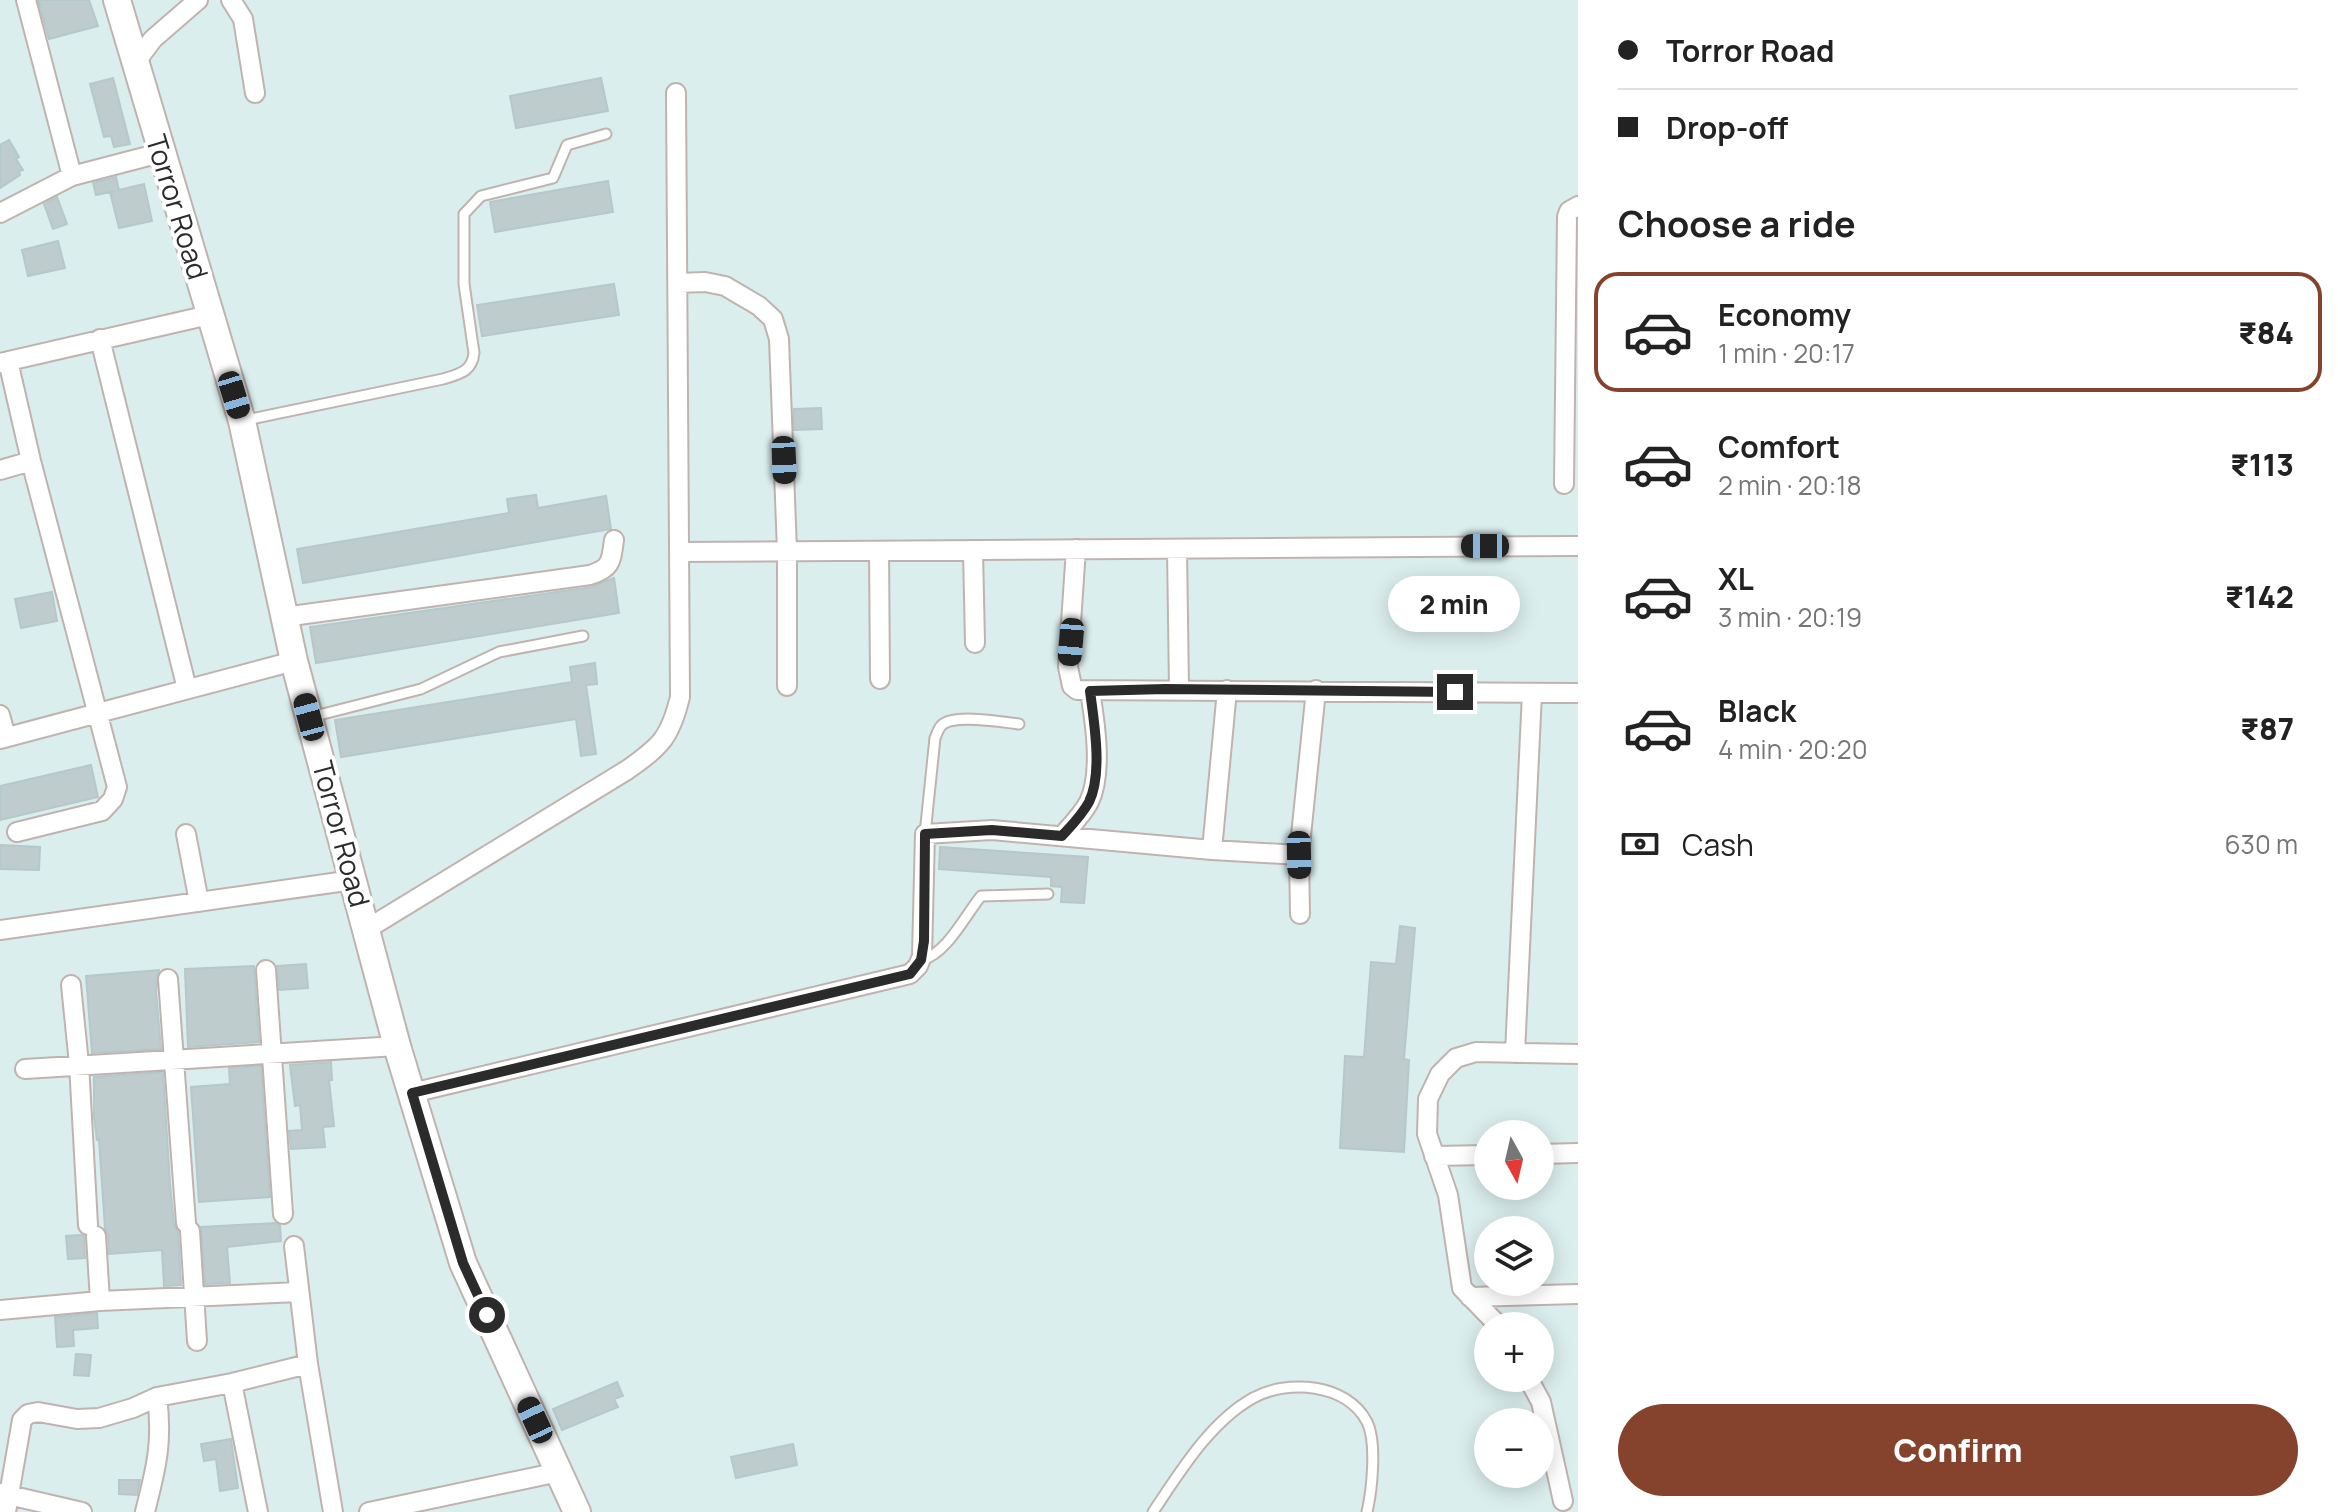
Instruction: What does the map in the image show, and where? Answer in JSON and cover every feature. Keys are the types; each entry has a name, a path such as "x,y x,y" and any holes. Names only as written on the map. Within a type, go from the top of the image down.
{"street":[{"path":"26,0 72,176"},
{"name":"Torror Road","path":"117,0 242,421 294,661 397,1046 463,1263 577,1512"},
{"path":"135,63 153,39 198,0"},
{"path":"231,0 243,19 255,93"},
{"path":"367,929 627,770 663,741 674,724 680,697 676,93"},
{"path":"0,213 72,176 160,153"},
{"path":"1564,484 1566,231 1569,211 1578,206"},
{"path":"678,283 705,282 725,286 759,306 773,319 779,339 787,551 787,686"},
{"path":"17,832 102,811 113,799 117,787 4,362 209,315"},
{"path":"100,339 187,689"},
{"path":"0,470 31,461"},
{"path":"284,617 590,575 603,571 611,563 614,540"},
{"path":"679,552 1578,546"},
{"path":"1076,549 1069,679 1077,690 1578,693"},
{"path":"1177,549 1179,689"},
{"path":"973,550 975,643"},
{"path":"879,551 880,679"},
{"path":"0,715 3,738 294,661"},
{"path":"1212,850 1227,690"},
{"path":"1300,914 1299,855 1316,690"},
{"path":"1062,836 1090,800 1095,778 1095,728 1090,691"},
{"path":"1515,1053 1532,693"},
{"path":"412,1093 910,974 921,960 924,941 925,834 992,830 1299,855"},
{"path":"186,834 199,902"},
{"path":"0,930 353,880"},
{"path":"266,970 283,1214"},
{"path":"168,979 197,1341"},
{"path":"71,985 100,1301"},
{"path":"25,1069 397,1046"},
{"path":"1488,1312 1462,1288 1458,1275 1457,1245 1448,1195 1427,1134 1428,1099 1440,1074 1456,1058 1476,1052 1578,1054"},
{"path":"1554,1154 1578,1153"},
{"path":"1434,1156 1474,1155"},
{"path":"294,1246 308,1364 333,1512"},
{"path":"0,1310 100,1301 298,1292"},
{"path":"1470,1297 1578,1294"},
{"path":"82,1512 5,1500 22,1420 28,1414 38,1412 77,1419 99,1418 157,1397 308,1364"},
{"path":"232,1383 258,1512"},
{"path":"1536,1392 1541,1402 1567,1501"},
{"path":"145,1512 160,1452 157,1397"},
{"path":"369,1512 559,1472"}],"lane":[{"path":"242,421 443,379 471,368 474,353 464,284 464,214 481,196 553,178 567,145 606,134"},
{"path":"309,717 421,689 499,652 583,636"},
{"path":"925,834 935,738 941,726 948,721 961,719 1019,724"},
{"path":"921,960 932,957 949,939 981,896 1048,894"},
{"path":"1153,1512 1185,1465 1222,1422 1253,1398 1283,1387 1320,1387 1351,1404 1367,1422 1373,1453 1372,1492 1367,1512"}],"building":[{"path":"38,0 89,0 98,26 49,39"},
{"path":"113,78 130,144 114,147 111,136 104,137 90,84"},
{"path":"601,78 608,111 516,128 510,96"},
{"path":"9,140 23,170 0,188 0,145"},
{"path":"116,177 119,190 144,184 152,221 119,228 110,192 96,195 93,183"},
{"path":"608,181 613,212 495,232 490,202"},
{"path":"57,197 67,224 53,229 44,204"},
{"path":"58,241 65,268 28,276 22,250"},
{"path":"614,284 619,315 482,336 477,305"},
{"path":"821,408 822,429 794,430 794,409"},
{"path":"536,495 538,508 606,496 611,529 303,583 297,549 509,513 507,499"},
{"path":"614,578 619,613 316,663 310,627 592,587"},
{"path":"52,592 57,621 21,628 15,599"},
{"path":"595,663 597,684 586,685 596,754 581,756 576,719 341,757 335,720 572,682 570,667"},
{"path":"91,765 98,797 0,820 0,786"},
{"path":"0,845 40,847 39,870 0,869"},
{"path":"940,847 1088,857 1084,903 1061,902 1062,887 1051,886 1051,877 939,869"},
{"path":"1400,926 1415,928 1404,1059 1409,1060 1404,1152 1340,1148 1345,1056 1364,1057 1371,962 1396,964"},
{"path":"306,964 308,988 279,990 277,966"},
{"path":"254,966 259,1042 188,1047 185,969"},
{"path":"159,970 156,992 161,1049 92,1053 86,976"},
{"path":"331,1062 332,1080 329,1080 334,1126 323,1127 325,1147 291,1149 289,1131 302,1130 300,1105 295,1106 290,1065"},
{"path":"261,1066 270,1197 199,1202 191,1087 230,1084 229,1068"},
{"path":"163,1072 170,1184 174,1224 178,1232 181,1285 164,1286 162,1250 109,1254 99,1140 94,1117 94,1077"},
{"path":"280,1225 281,1241 227,1247 230,1283 205,1284 201,1227"},
{"path":"66,1236 84,1236 85,1258 68,1259"},
{"path":"97,1313 98,1328 73,1330 74,1346 57,1347 55,1317"},
{"path":"76,1354 91,1355 89,1376 74,1375"},
{"path":"617,1382 623,1396 614,1399 618,1407 562,1430 553,1409"},
{"path":"231,1439 238,1488 220,1491 216,1459 204,1461 201,1444"},
{"path":"793,1444 797,1465 736,1478 731,1457"},
{"path":"119,1480 140,1480 137,1495 119,1494"}],"route":[{"path":"487,1315 463,1263 412,1093 910,974 921,960 924,941 925,834 992,830 1062,836 1090,800 1095,778 1095,728 1090,691 1455,692"}]}
